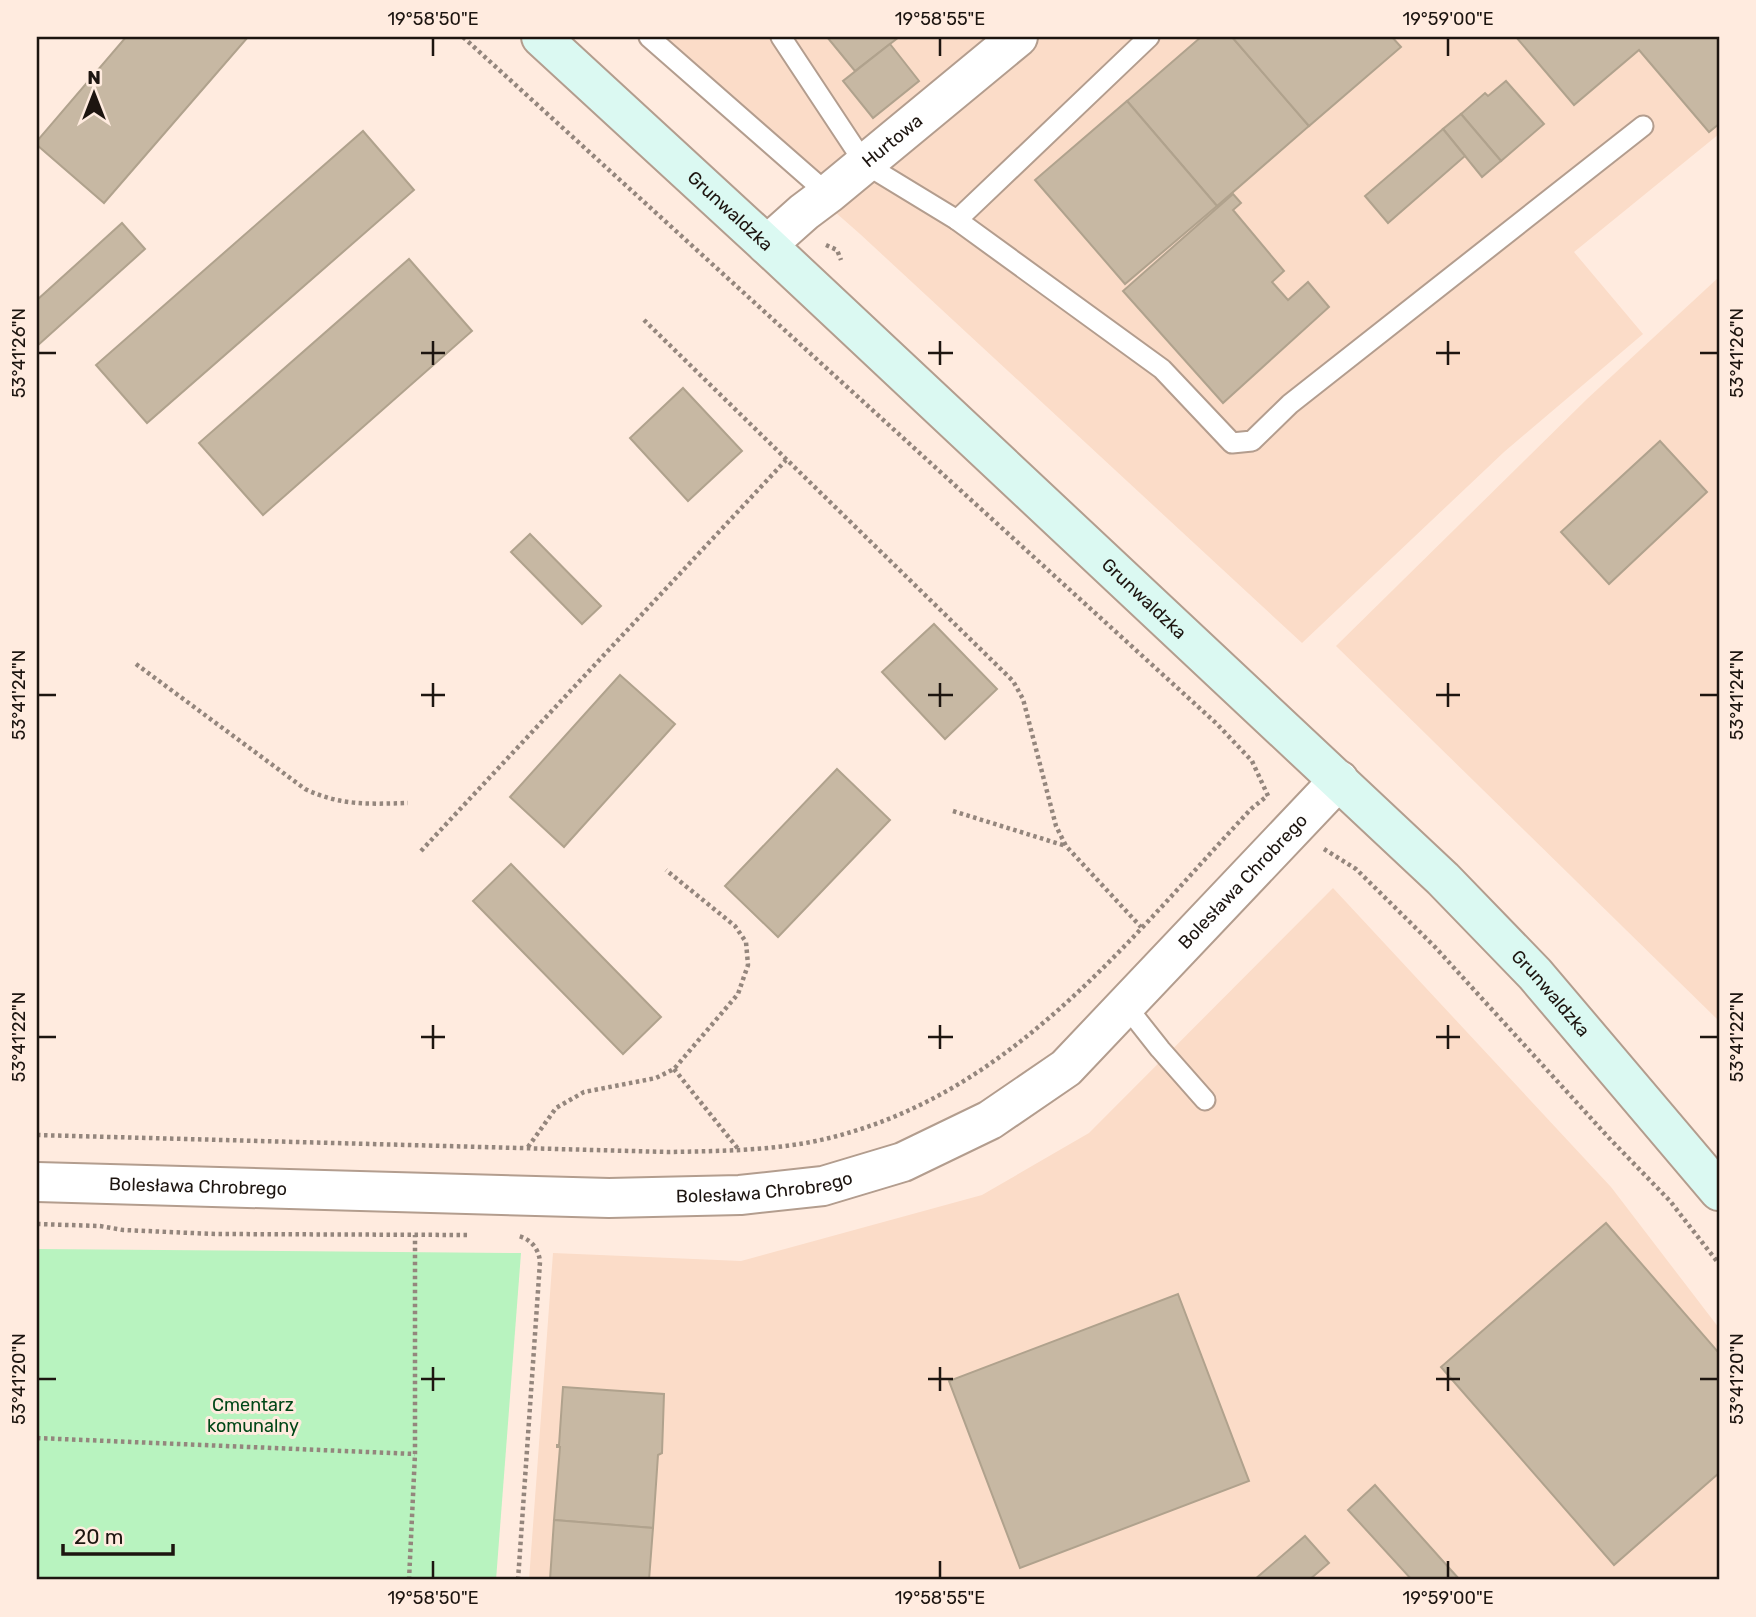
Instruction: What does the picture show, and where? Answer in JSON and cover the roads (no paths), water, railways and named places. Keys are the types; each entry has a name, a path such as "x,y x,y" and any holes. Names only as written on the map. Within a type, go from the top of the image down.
{"main road":[{"name":"Grunwaldzka","path":"541,37 767,245 1443,879 1535,974 1719,1191"}],"street":[{"name":"Hurtowa","path":"767,245 1018,37"},
{"name":"Bolesława Chrobrego","path":"37,1182 609,1198 740,1195 823,1186 903,1162 990,1120 1066,1068 1339,780"}],"lane":[{"path":"649,37 828,194"},
{"path":"781,37 865,164 957,220 1163,369 1231,443 1252,441 1290,404 1643,126"},
{"path":"957,220 1149,37"},
{"path":"1126,1006 1205,1100"}],"park label":[{"name":"Cmentarz komunalny","path":"253,1415"}]}
